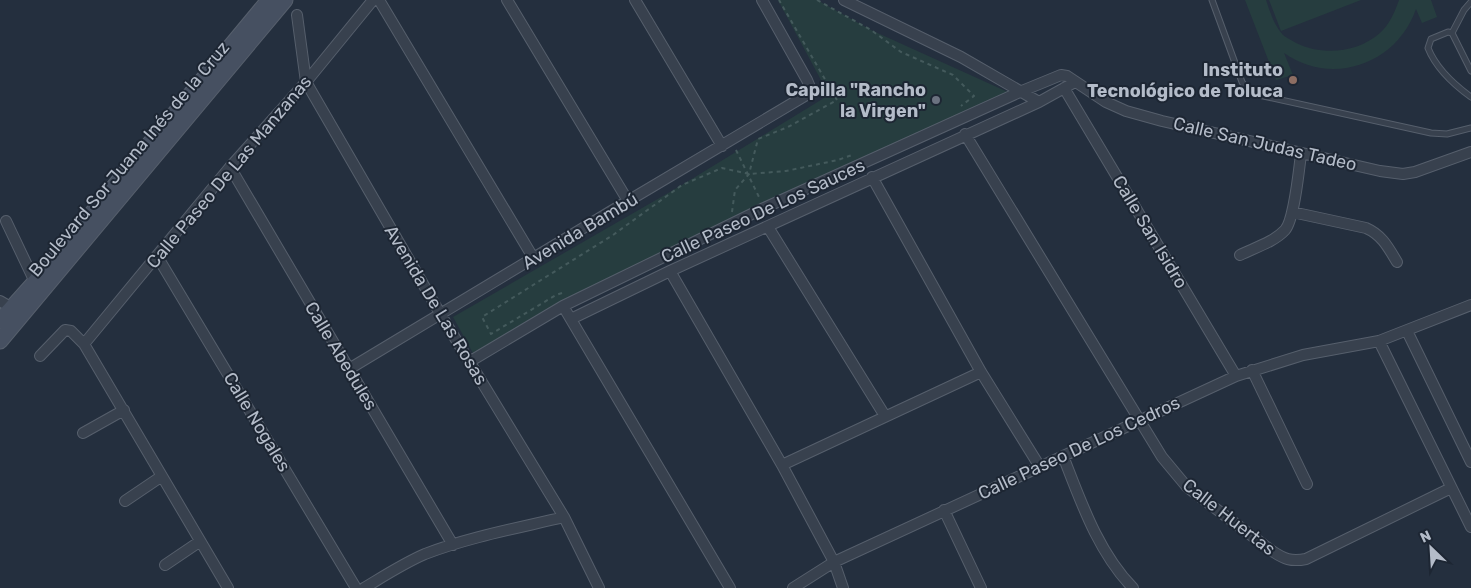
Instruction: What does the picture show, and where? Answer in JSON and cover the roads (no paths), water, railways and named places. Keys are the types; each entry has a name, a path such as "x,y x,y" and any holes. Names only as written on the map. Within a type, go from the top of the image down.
{"main road":[{"name":"Boulevard Sor Juana Inés de la Cruz","path":"0,321 6,304 34,282 278,1"},
{"name":"Boulevard Sor Juana Inés de la Cruz","path":"0,341 278,1"}],"street":[{"name":"Calle Paseo De Las Manzanas","path":"84,344 230,167 306,82 373,0"},
{"path":"379,0 534,259"},
{"path":"507,0 628,201"},
{"path":"635,0 727,144"},
{"name":"Avenida Bambú","path":"349,369 628,201 727,144 810,92 807,80 762,0"},
{"path":"844,0 961,57 1039,102"},
{"name":"Avenida De Las Rosas","path":"297,14 306,82 441,315 564,517 600,588"},
{"name":"Calle Paseo De Los Sauces","path":"469,362 563,306 764,208 1022,91 1052,78 1065,75"},
{"name":"Calle San Judas Tadeo","path":"1065,75 1106,102 1126,111 1301,154 1380,171 1403,174 1471,152"},
{"name":"Calle Paseo De Los Sauces","path":"571,319 965,134 1039,102 1075,82"},
{"name":"Calle San Isidro","path":"1064,88 1236,376"},
{"name":"Calle Huertas","path":"965,134 1138,420 1170,469 1187,487 1272,551 1286,560 1306,559 1452,488"},
{"path":"1240,255 1283,232 1289,224 1301,154"},
{"name":"Calle Abedules","path":"230,167 453,545"},
{"path":"872,178 981,372 1040,467"},
{"path":"1292,212 1366,228 1375,232 1385,242 1397,262"},
{"path":"6,221 34,282"},
{"path":"768,227 885,416"},
{"name":"Calle Nogales","path":"157,256 356,588"},
{"path":"670,271 782,465 834,562 843,588"},
{"name":"Calle Paseo De Los Cedros","path":"793,588 834,562 1236,376 1303,355 1379,341 1471,305"},
{"path":"563,306 730,588"},
{"path":"40,356 65,330 71,331 84,344 228,588"},
{"path":"1407,331 1471,462"},
{"path":"1379,341 1470,524"},
{"path":"1252,370 1307,484"},
{"path":"782,465 981,372"},
{"path":"83,433 124,410"},
{"path":"1062,456 1091,525 1108,557 1133,588"},
{"path":"125,501 162,476"},
{"path":"944,510 981,588"},
{"path":"364,588 425,554 564,517"},
{"path":"166,564 200,542"}],"lane":[{"path":"1212,0 1242,82 1249,92 1431,133 1447,134 1471,128"},
{"path":"1452,33 1464,10 1471,2"},
{"path":"1452,33 1448,32 1430,39 1428,48 1450,80 1471,97"},
{"path":"1452,33 1471,71"}],"place":[{"name":"Instituto Tecnológico de Toluca","path":"1293,80"},
{"name":"Capilla \"Rancho la Virgen\"","path":"936,100"}]}
